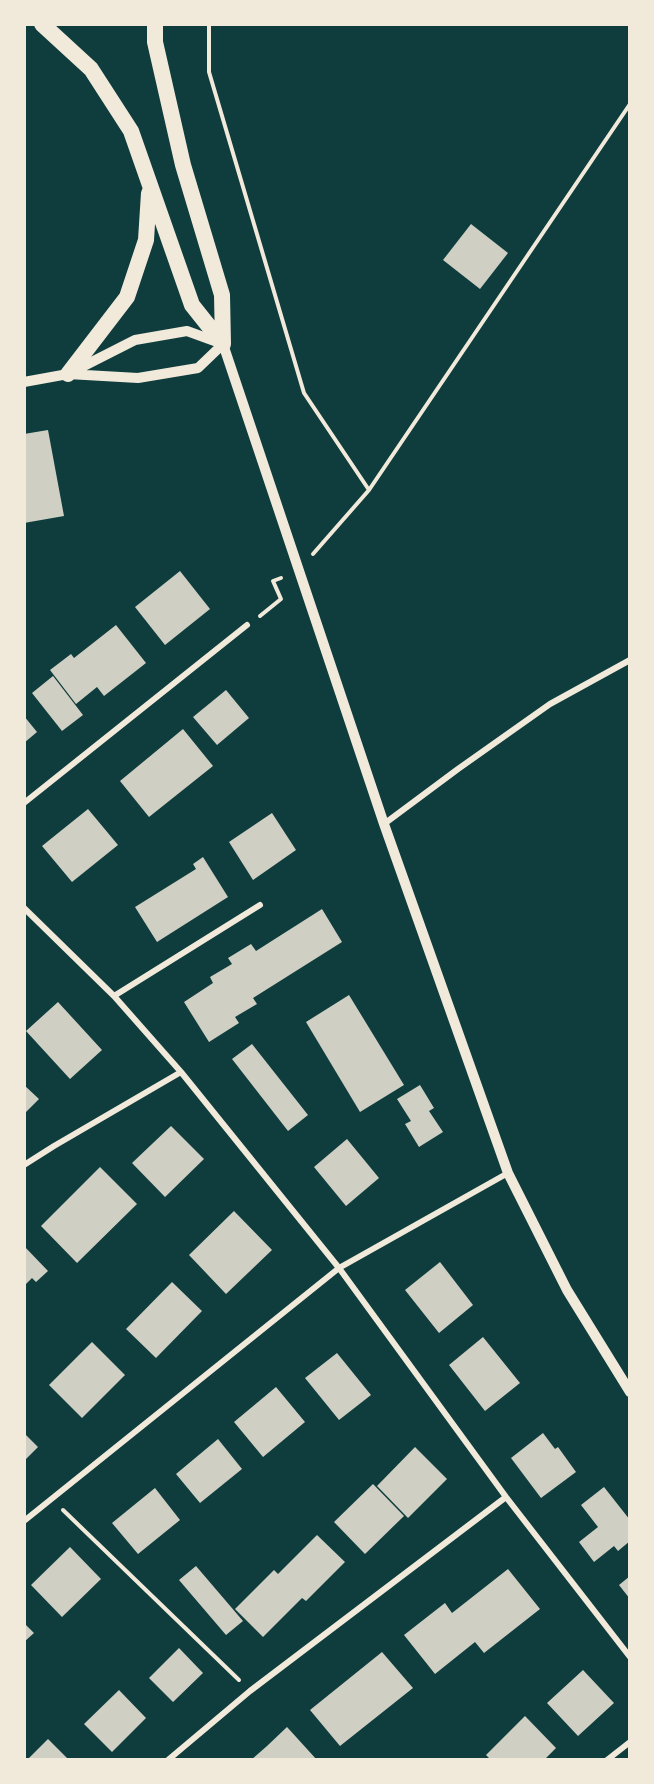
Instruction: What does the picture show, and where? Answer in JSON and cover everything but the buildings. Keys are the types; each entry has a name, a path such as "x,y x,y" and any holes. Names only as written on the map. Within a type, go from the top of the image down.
{"highway":[{"path":"42,24 91,69 131,131 192,305 223,344"},
{"path":"155,24 155,42 183,165 222,295 223,344"},
{"path":"68,374 127,297 146,240 149,183"}],"street":[{"path":"68,374 135,340 187,331 223,344"},
{"path":"24,382 68,374 138,378 198,368 223,344"},
{"path":"223,344 384,824 508,1173 567,1290 630,1392"},
{"path":"24,803 247,625"},
{"path":"384,824 550,704 630,660"},
{"path":"114,996 260,904"},
{"path":"24,908 114,996 181,1072 339,1268 506,1497 630,1657"},
{"path":"24,1165 181,1072"},
{"path":"24,1521 339,1268 508,1173"},
{"path":"168,1760 250,1691 506,1497"},
{"path":"608,1760 630,1742"}],"path":[{"path":"209,24 209,72 304,393 369,490"},
{"path":"247,625 281,599 273,581 298,571 369,490 630,104"},
{"path":"52,1500 250,1691"}]}
